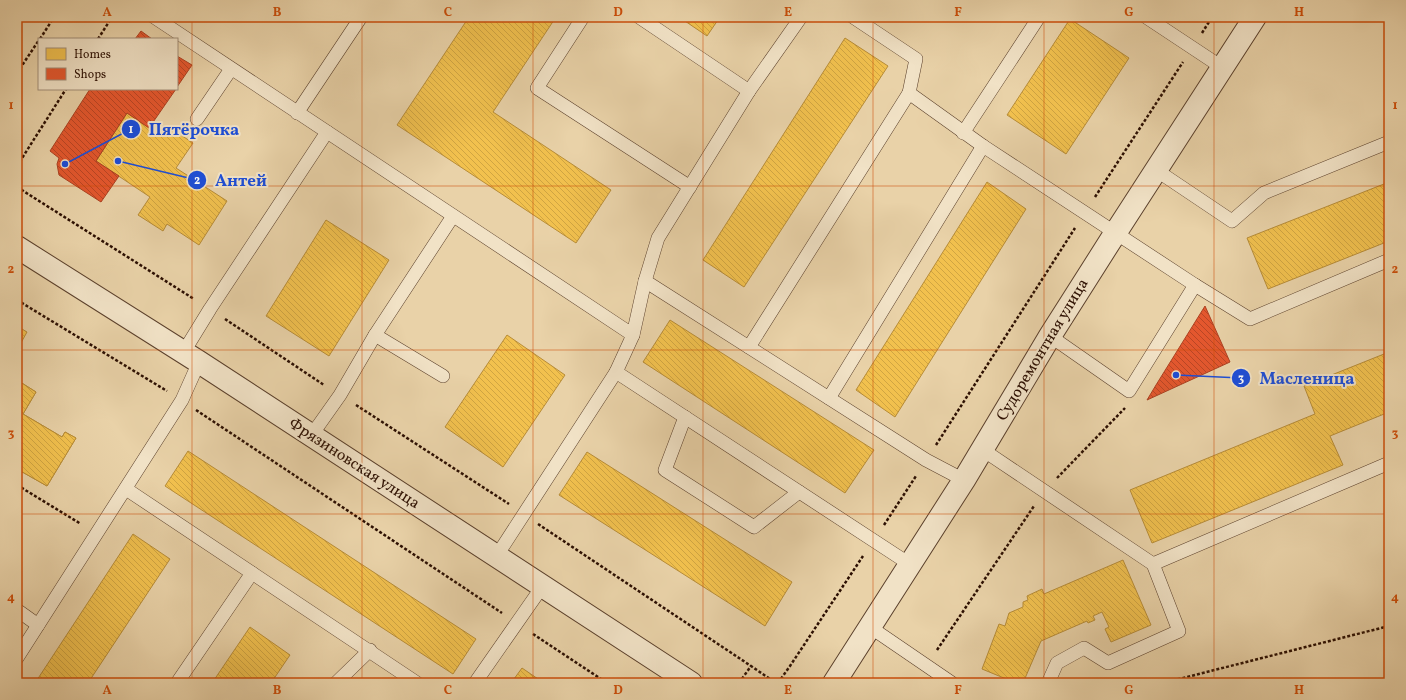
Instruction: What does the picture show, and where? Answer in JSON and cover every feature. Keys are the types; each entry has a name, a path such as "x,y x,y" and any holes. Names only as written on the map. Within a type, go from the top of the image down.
{"street":[{"name":"Судоремонтная улица","path":"834,683 911,565 983,450 1050,336 1255,17"},
{"name":"Фрязиновская улица","path":"17,247 191,358 691,683"}],"lane":[{"path":"154,17 633,335"},
{"path":"298,113 361,17"},
{"path":"583,17 536,88 690,187"},
{"path":"639,17 749,91"},
{"path":"496,557 616,372 633,335 645,281 658,238 749,91 801,17"},
{"path":"750,347 909,93 916,60 853,17"},
{"path":"962,133 1039,17"},
{"path":"1146,17 1223,68"},
{"path":"197,119 231,69"},
{"path":"909,93 962,133 1116,232 1195,285 1250,319 1389,260"},
{"path":"17,658 182,400 191,358 210,310 327,132"},
{"path":"1156,170 1232,221 1264,193 1389,142"},
{"path":"829,398 983,146"},
{"path":"310,436 340,395 375,336 453,216"},
{"path":"645,281 926,460 964,480"},
{"path":"1050,336 1129,390 1195,285"},
{"path":"375,336 443,376"},
{"path":"616,372 911,565"},
{"path":"685,417 665,470 754,527 799,492"},
{"path":"983,450 1153,564 1179,632 1108,663 1084,648 1057,663 1048,683"},
{"path":"1153,564 1389,463"},
{"path":"126,489 370,650 417,683"},
{"path":"177,683 252,573"},
{"path":"475,683 542,587"},
{"path":"17,610 38,625"},
{"path":"870,627 952,683"},
{"path":"336,683 370,650"}],"path":[{"path":"40,38 54,17"},
{"path":"99,38 112,17"},
{"path":"17,187 489,490 777,683 790,666 926,460 1212,17"},
{"path":"17,73 38,42"},
{"path":"17,166 65,90"},
{"path":"17,300 182,400 607,683"},
{"path":"926,665 1044,491 1126,407"},
{"path":"17,485 97,534"},
{"path":"1164,683 1389,626"},
{"path":"739,683 751,666"}],"building: Homes":[{"path":"469,17 556,17 493,112 611,190 576,243 397,125"},
{"path":"679,17 720,17 707,36"},
{"path":"1070,19 1129,58 1066,154 1007,115"},
{"path":"845,38 888,66 744,287 703,260"},
{"path":"127,113 161,135 167,126 193,143 176,168 227,201 199,245 167,224 163,231 138,215 150,197 96,161"},
{"path":"987,182 1026,209 895,417 856,390"},
{"path":"1389,182 1389,241 1268,289 1247,238"},
{"path":"326,220 389,260 329,356 266,316"},
{"path":"670,320 874,450 845,493 643,362"},
{"path":"17,326 27,332 17,350"},
{"path":"507,335 565,375 503,467 445,427"},
{"path":"1389,352 1389,412 1330,436 1343,465 1152,543 1130,490 1315,414 1304,386"},
{"path":"17,380 36,392 23,414 62,437 65,432 76,438 47,486 17,469"},
{"path":"17,380 36,392 23,414 62,437 65,432 76,438 47,486 17,469"},
{"path":"188,451 476,639 453,674 165,486"},
{"path":"587,452 792,582 765,626 559,495"},
{"path":"133,534 170,559 88,683 35,683"},
{"path":"1123,560 1151,625 1111,642 1105,629 1109,627 1102,612 1093,616 1095,620 1088,623 1087,621 1041,641 1023,683 1016,683 982,669 999,624 1005,626 1009,613 1023,607 1023,602 1028,600 1027,596 1042,589 1044,594"},
{"path":"250,627 290,655 271,683 212,683"},
{"path":"522,668 544,683 511,683"}],"building: Shops":[{"path":"141,31 151,38 136,38"},
{"path":"178,57 192,65 178,86"},
{"path":"89,90 175,90 149,128 127,113 96,161 119,176 101,202 59,175 57,164 59,158 50,151"},
{"path":"1205,306 1230,362 1147,400 1156,385"}],"place":[{"name":"Антей","path":"118,161"},
{"name":"Пятёрочка","path":"65,164"},
{"name":"Масленица","path":"1176,375"}]}
